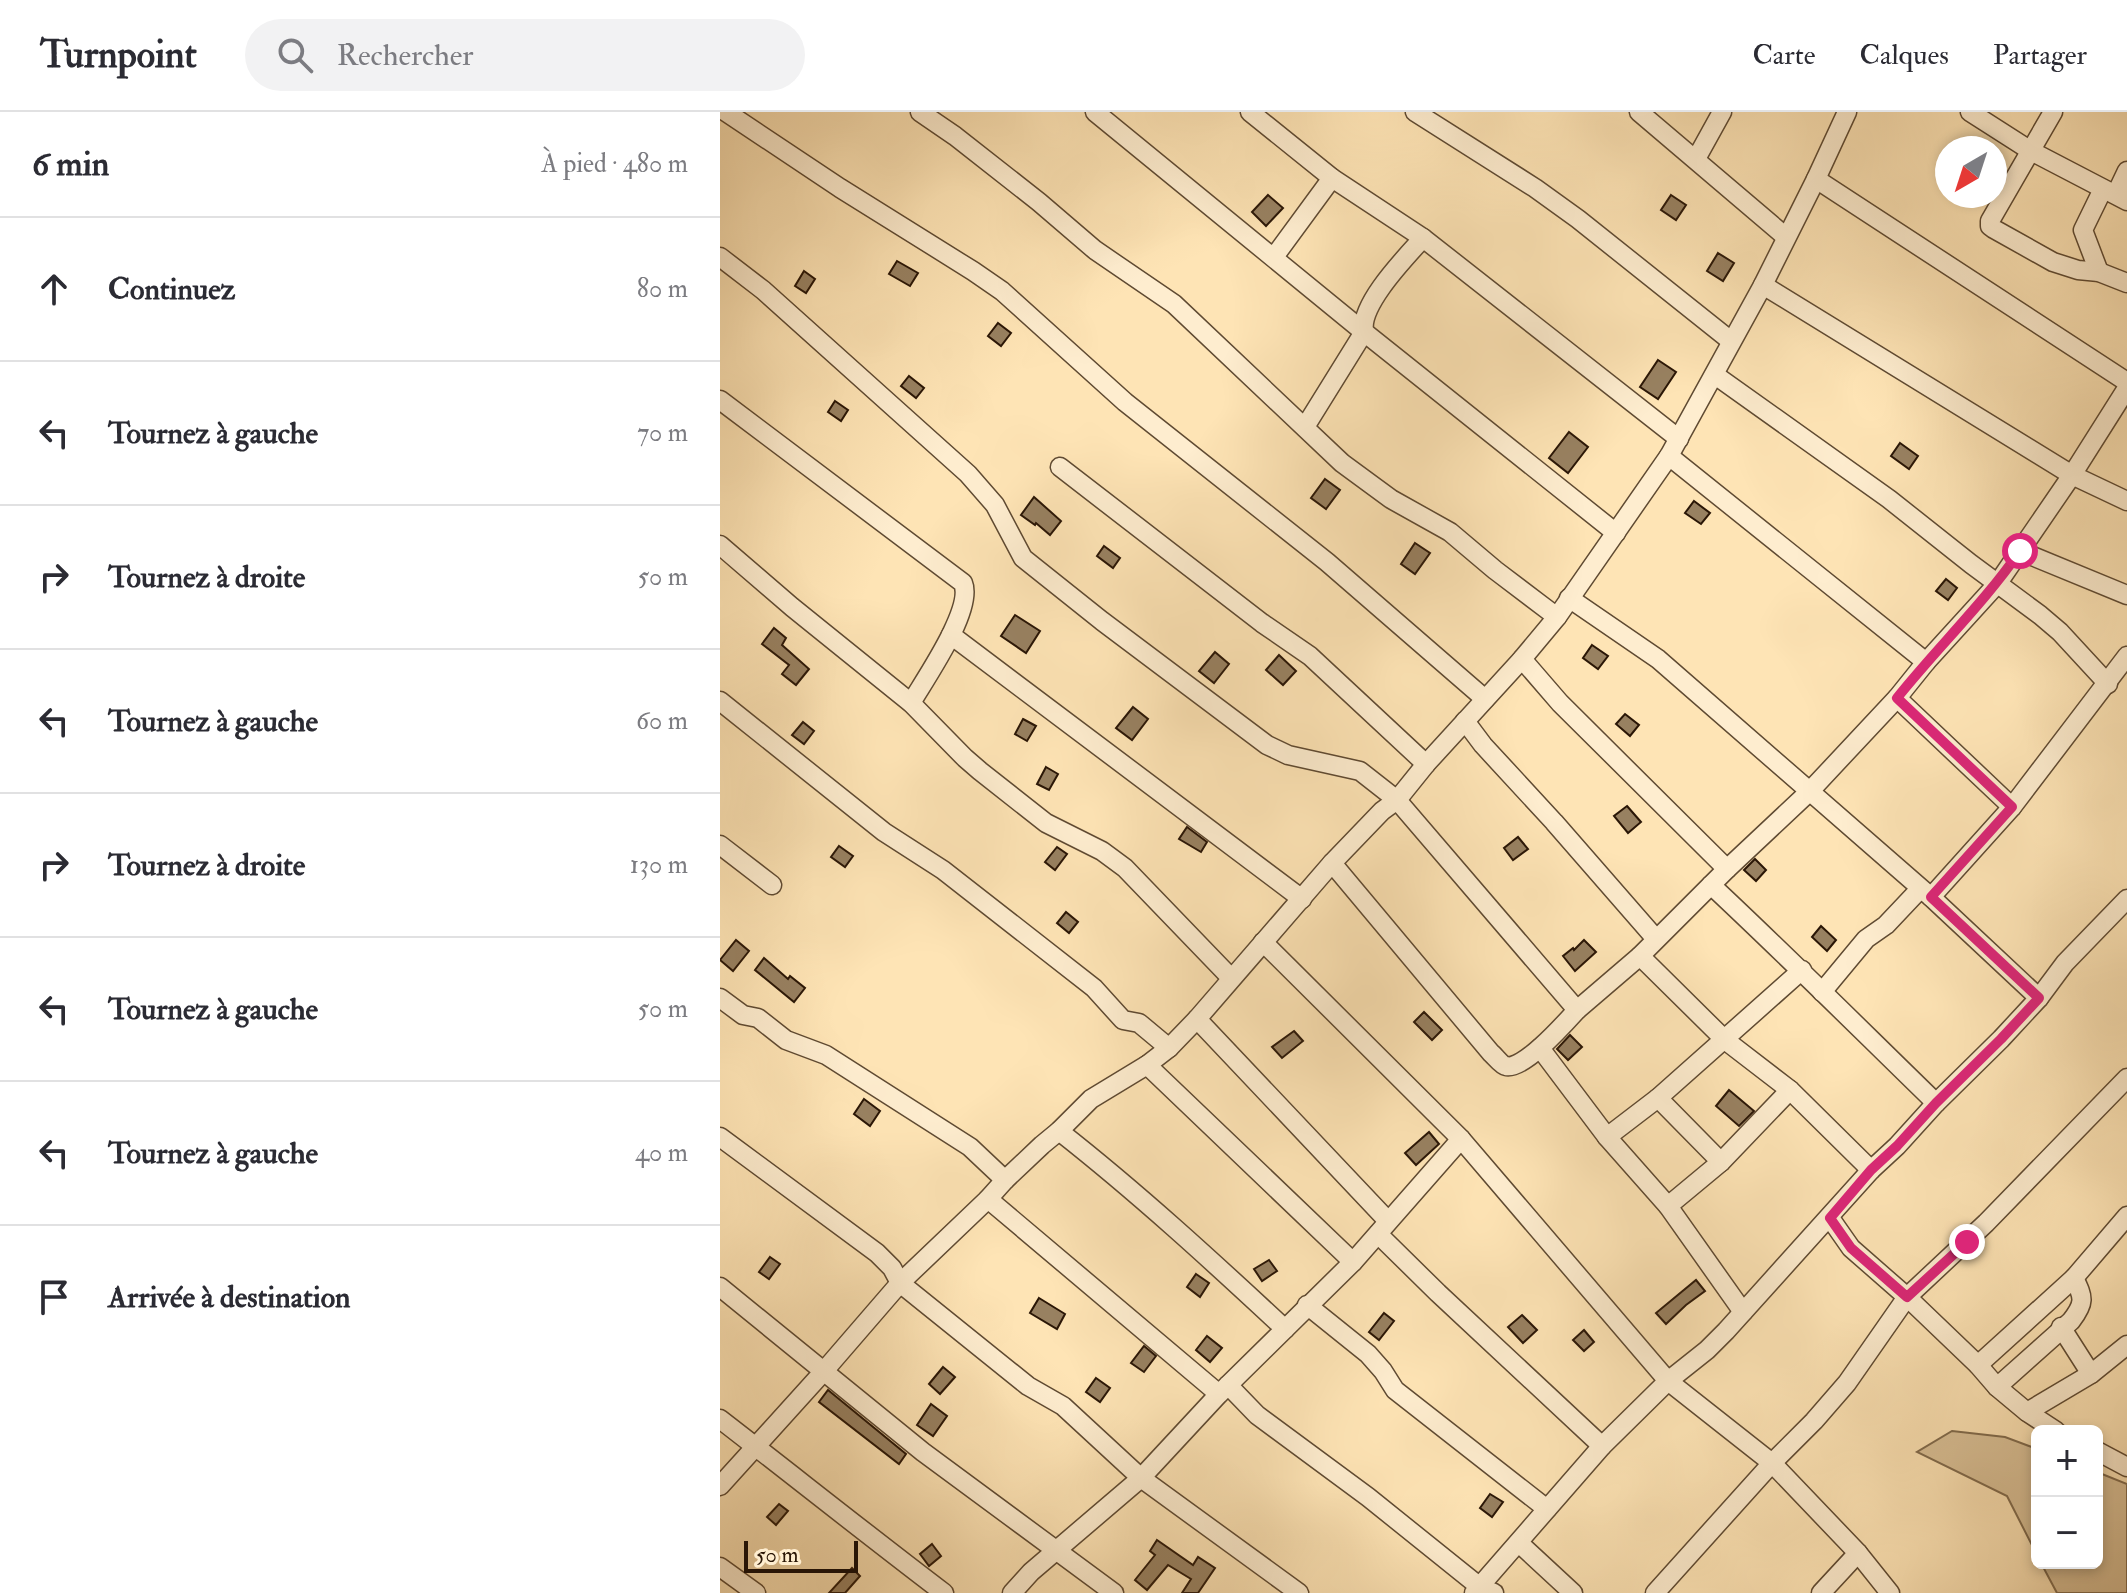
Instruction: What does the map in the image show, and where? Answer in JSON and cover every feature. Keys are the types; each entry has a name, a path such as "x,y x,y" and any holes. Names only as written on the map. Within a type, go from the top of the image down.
{"street":[{"path":"726,112 1002,291 1125,402 1327,562 1485,699"},
{"path":"920,112 1003,174 1095,250 1174,304 1342,463 1391,499 1450,532 1557,617"},
{"path":"1095,112 1616,533"},
{"path":"1250,112 1332,178 1423,238 1679,439"},
{"path":"1415,112 1578,219 1731,341"},
{"path":"1639,112 1786,237"},
{"path":"1696,159 1722,112"},
{"path":"720,1486 900,1283 1005,1180 1091,1099 1147,1065 1197,1019 1332,863 1382,811 1397,800 1557,617 1679,439 1763,285 1847,112"},
{"path":"1970,112 2031,151 2115,195"},
{"path":"2053,112 2003,196 1990,221 1991,227 2053,262 2078,270 2099,272 2127,283"},
{"path":"2099,272 2083,230 2115,195 2127,171"},
{"path":"1274,257 1332,178"},
{"path":"1816,179 2127,382"},
{"path":"1305,427 1364,332 1363,321 1371,306 1394,270 1423,238"},
{"path":"720,257 763,290 968,474 995,505 1023,558 1267,745 1288,755 1360,771 1397,800 1577,1010"},
{"path":"1763,285 2072,475 2127,501"},
{"path":"1715,375 1889,499 1998,583 2060,632 2108,684"},
{"path":"1332,863 1491,1053 1503,1065 1511,1066 1540,1048 1577,1010 1640,956 1809,792 1897,698 1998,583 2127,388"},
{"path":"720,400 963,583 965,602 951,635 911,703"},
{"path":"1669,456 1926,662"},
{"path":"1060,467 1262,623 1310,656 1426,764"},
{"path":"720,545 911,703 965,758 1046,823 1102,851 1125,868 1231,978"},
{"path":"2020,551 2127,595"},
{"path":"1569,598 1658,659 1926,893 2039,998"},
{"path":"951,635 1302,899"},
{"path":"1822,992 1866,939 1926,893 2012,807 2127,656"},
{"path":"1522,659 1560,703 1727,869"},
{"path":"1897,698 2012,807"},
{"path":"720,701 884,832 943,870 1094,988 1123,1020 1139,1023 1169,1048"},
{"path":"1465,721 1656,939"},
{"path":"720,845 772,885"},
{"path":"1711,885 1936,1103"},
{"path":"988,1199 1224,1389 1368,1497 1483,1591 1519,1543 1602,1446 1668,1381 1707,1350 1871,1170 2001,1039 2039,998 2065,963 2127,899"},
{"path":"1263,942 1461,1139 1668,1381 1772,1463 1858,1553 1890,1593"},
{"path":"1640,956 1725,1040 1790,1090 1871,1170"},
{"path":"1607,1137 1658,1098 1802,970"},
{"path":"720,998 743,1015 758,1018 786,1040 826,1055 852,1071 970,1147 1005,1180"},
{"path":"1197,1019 1438,1293 1602,1446"},
{"path":"1540,1048 1607,1137 1668,1206 1743,1312"},
{"path":"1147,1065 1353,1262"},
{"path":"1655,1593 1847,1383 1907,1297 1986,1223 2127,1078"},
{"path":"1668,1206 1721,1162 1790,1090"},
{"path":"1658,1098 1721,1162"},
{"path":"1059,1131 1106,1168 1285,1329"},
{"path":"720,1137 877,1253 892,1268 900,1283 1028,1386 1063,1406 1141,1478 1299,1593"},
{"path":"1012,1593 1031,1572 1141,1478 1224,1389 1353,1262 1461,1139"},
{"path":"1978,1365 2074,1278 2127,1216"},
{"path":"1830,1218 1851,1248 1907,1297 1997,1387 2047,1425"},
{"path":"1997,1387 2071,1321 2082,1303 2074,1278"},
{"path":"720,1287 923,1452 1114,1593"},
{"path":"1307,1305 1368,1354 1395,1390 1547,1509"},
{"path":"2061,1327 2091,1374"},
{"path":"2027,1412 2091,1374 2127,1345"},
{"path":"720,1419 944,1593"},
{"path":"2103,1454 2127,1467"},
{"path":"1519,1543 1573,1593"},
{"path":"1821,1593 1858,1553"},
{"path":"720,1567 756,1593"}],"shaded area":[{"path":"1952,1431 2005,1437 2031,1447 2031,1543 2007,1496 1917,1452"},
{"path":"2103,1474 2127,1484 2127,1593 2057,1593 2044,1569 2103,1569"}],"building":[{"path":"1268,195 1283,208 1266,226 1252,212"},
{"path":"1671,195 1686,205 1676,220 1661,210"},
{"path":"1718,253 1734,263 1723,281 1707,271"},
{"path":"897,261 918,273 910,286 889,274"},
{"path":"804,271 815,279 806,293 795,286"},
{"path":"998,323 1011,333 1001,346 988,336"},
{"path":"1658,360 1676,372 1658,399 1640,387"},
{"path":"909,376 924,388 916,398 901,386"},
{"path":"835,401 848,410 841,421 828,412"},
{"path":"1569,432 1588,447 1568,473 1549,458"},
{"path":"1900,443 1918,456 1909,469 1891,456"},
{"path":"1325,479 1340,490 1326,509 1311,498"},
{"path":"1034,497 1061,521 1050,535 1021,515"},
{"path":"1694,501 1710,513 1701,524 1685,513"},
{"path":"1415,543 1430,553 1415,574 1401,564"},
{"path":"1104,546 1120,558 1113,568 1097,556"},
{"path":"1946,579 1957,588 1948,600 1936,591"},
{"path":"1015,615 1040,631 1026,653 1001,636"},
{"path":"774,628 786,638 782,645 809,669 796,685 782,674 789,665 762,644"},
{"path":"1592,645 1608,656 1598,669 1583,658"},
{"path":"1215,652 1229,664 1214,683 1199,671"},
{"path":"1279,655 1296,671 1283,685 1266,670"},
{"path":"1133,707 1148,719 1132,740 1116,728"},
{"path":"1625,714 1639,725 1630,736 1616,724"},
{"path":"1023,719 1036,726 1027,741 1015,734"},
{"path":"803,722 814,731 804,744 792,735"},
{"path":"1046,767 1058,774 1049,790 1037,784"},
{"path":"1627,806 1641,822 1628,833 1614,816"},
{"path":"1187,827 1207,842 1201,852 1179,839"},
{"path":"1518,837 1528,849 1513,860 1504,848"},
{"path":"839,846 853,856 845,867 831,857"},
{"path":"1057,847 1067,854 1055,870 1045,862"},
{"path":"1755,859 1766,870 1756,881 1744,870"},
{"path":"1066,912 1078,922 1069,933 1057,923"},
{"path":"1821,926 1836,940 1827,951 1812,937"},
{"path":"736,940 749,951 733,971 720,960"},
{"path":"1584,940 1596,952 1575,971 1563,956"},
{"path":"764,958 788,979 790,976 805,988 794,1002 755,970"},
{"path":"1424,1012 1442,1030 1432,1040 1414,1022"},
{"path":"1294,1031 1303,1041 1282,1058 1272,1047"},
{"path":"1570,1035 1582,1047 1568,1060 1557,1049"},
{"path":"1729,1090 1754,1111 1739,1126 1716,1106"},
{"path":"864,1099 880,1111 870,1126 854,1114"},
{"path":"1429,1132 1439,1144 1416,1165 1405,1153"},
{"path":"770,1257 780,1264 769,1279 759,1272"},
{"path":"1269,1260 1277,1271 1262,1281 1254,1269"},
{"path":"1196,1274 1209,1283 1200,1297 1187,1287"},
{"path":"1696,1280 1705,1291 1666,1324 1656,1313"},
{"path":"1039,1298 1065,1314 1057,1329 1030,1313"},
{"path":"1384,1313 1394,1321 1379,1340 1369,1332"},
{"path":"1522,1315 1537,1330 1523,1343 1508,1327"},
{"path":"1584,1330 1594,1342 1584,1351 1573,1340"},
{"path":"1207,1336 1222,1348 1210,1362 1196,1350"},
{"path":"1144,1346 1156,1356 1144,1372 1131,1363"},
{"path":"943,1367 955,1377 940,1394 929,1384"},
{"path":"1096,1378 1110,1388 1100,1402 1086,1392"},
{"path":"828,1390 906,1454 899,1464 819,1402"},
{"path":"931,1404 947,1416 933,1436 917,1425"},
{"path":"1490,1494 1503,1502 1492,1517 1480,1508"},
{"path":"779,1504 788,1511 776,1525 767,1517"},
{"path":"1157,1540 1193,1565 1198,1557 1215,1568 1198,1593 1182,1593 1191,1579 1168,1565 1147,1590 1135,1580 1155,1555 1150,1551"},
{"path":"932,1544 941,1556 929,1566 920,1554"},
{"path":"852,1568 860,1576 845,1593 829,1593"}],"route":[{"path":"1967,1242 1907,1297 1851,1248 1830,1218 1871,1170 2039,998 1931,897 2012,807 1897,698 1998,583 2020,551"}]}
